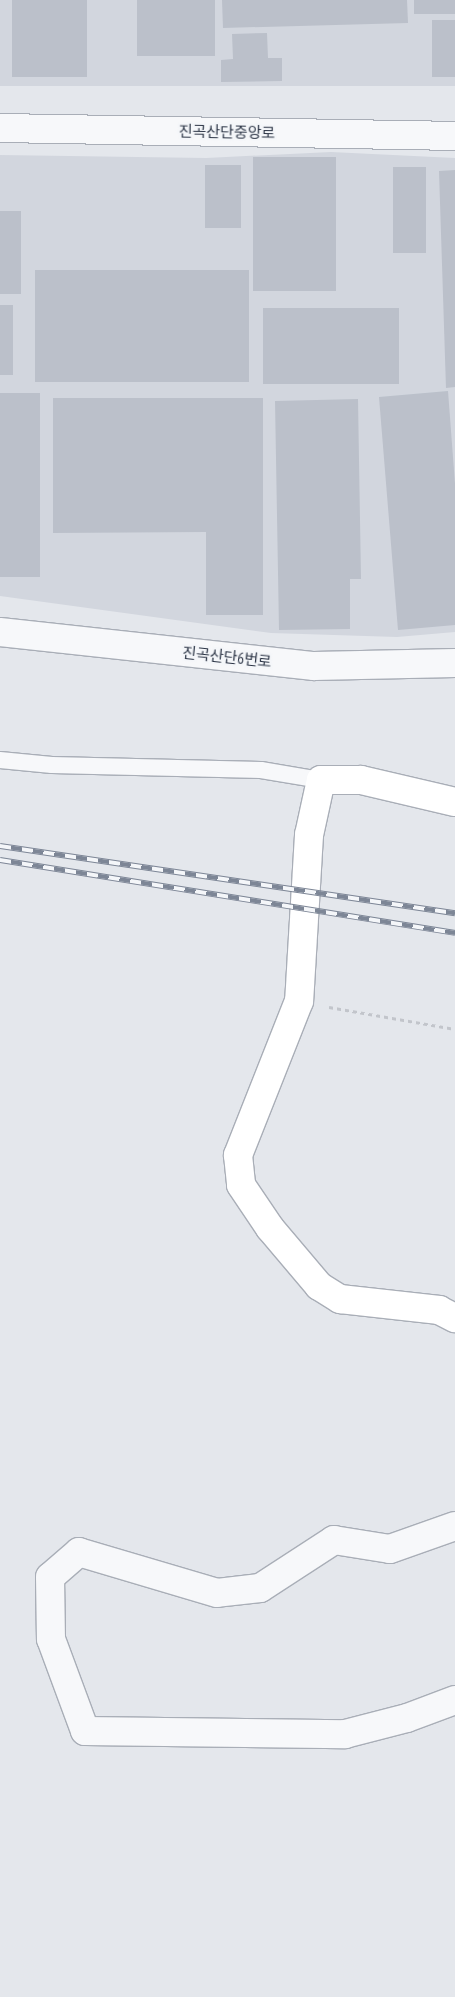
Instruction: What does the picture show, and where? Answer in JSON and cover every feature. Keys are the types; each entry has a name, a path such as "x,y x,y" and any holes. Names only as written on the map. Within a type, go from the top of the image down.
{"street":[{"name":"진곡산단중앙로","path":"0,128 455,136"},
{"name":"진곡산단6번로","path":"0,632 314,666 455,663"},
{"path":"455,802 361,780 321,780 309,835 299,1001 238,1155 241,1185 270,1228 319,1286 340,1299 439,1310 455,1318"},
{"path":"455,1526 390,1549 334,1540 260,1588 217,1593 79,1552 50,1577 51,1639 85,1731 345,1734 407,1718 455,1700"}],"lane":[{"path":"0,760 52,765 261,770 321,780"}],"path":[{"path":"299,1001 455,1028"}],"shaded area":[{"path":"0,0 455,0 455,86 0,86"},
{"path":"331,152 455,158 455,632 397,637 271,633 0,596 0,155 206,158"}],"building":[{"path":"12,0 87,0 87,77 12,77"},
{"path":"137,0 215,0 215,56 137,56"},
{"path":"222,0 407,0 408,23 223,28"},
{"path":"414,0 455,0 455,14 414,14"},
{"path":"432,20 455,20 455,77 432,77"},
{"path":"267,33 268,58 282,58 282,81 221,82 221,60 233,59 232,34"},
{"path":"253,157 336,157 336,291 253,291"},
{"path":"205,165 241,165 241,228 205,228"},
{"path":"393,167 426,167 426,253 393,253"},
{"path":"455,170 455,387 446,388 439,171"},
{"path":"0,211 21,211 21,294 0,294"},
{"path":"35,270 249,270 249,382 35,382"},
{"path":"0,305 13,305 13,375 0,375"},
{"path":"263,308 399,308 399,384 263,384"},
{"path":"448,391 455,484 455,625 398,630 379,397"},
{"path":"0,393 40,393 40,577 0,577"},
{"path":"53,398 263,398 263,615 206,615 206,532 53,533"},
{"path":"358,399 361,579 350,579 350,629 279,630 275,401"}],"railway":[{"path":"0,846 455,913"},
{"path":"0,860 455,933"}]}
